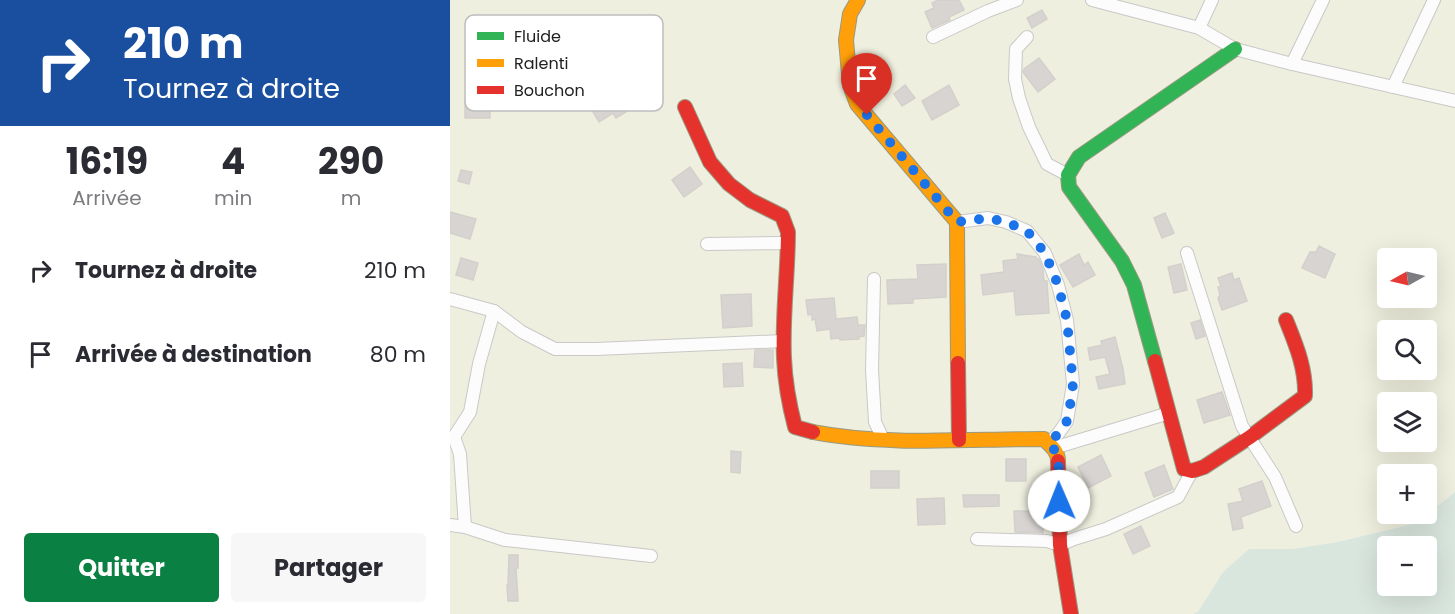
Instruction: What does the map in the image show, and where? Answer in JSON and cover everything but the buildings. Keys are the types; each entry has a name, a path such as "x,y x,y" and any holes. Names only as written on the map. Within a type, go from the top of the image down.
{"street":[{"path":"858,0 850,14 846,39 850,84 857,104 957,222 959,440"},
{"path":"933,37 1017,0"},
{"path":"1095,0 1199,28 1235,50 1455,101"},
{"path":"1199,28 1212,0"},
{"path":"1292,64 1323,0"},
{"path":"1393,87 1434,0"},
{"path":"1027,37 1016,49 1015,79 1019,98 1029,128 1047,164 1068,175"},
{"path":"1235,50 1079,157 1068,175 1069,187 1122,261 1134,285 1184,470 1192,471 1204,467 1250,437 1305,396 1303,362 1286,320"},
{"path":"685,107 710,162 729,184 750,200 782,216 788,232 783,341 789,408 795,427 815,433 883,440 1044,439 1058,456 1060,545 1071,614"},
{"path":"957,222 988,218 1006,222 1027,231 1045,253 1058,285 1067,320 1073,384 1067,421 1051,445"},
{"path":"707,244 788,244"},
{"path":"1187,253 1242,426 1275,477 1296,525"},
{"path":"874,279 872,370 875,422 883,440"},
{"path":"450,299 494,311 522,332 555,349 783,341"},
{"path":"465,527 460,454 452,436 470,412 479,364 494,311"},
{"path":"1051,445 1169,413"},
{"path":"976,539 1047,541 1060,545 1106,529 1178,496 1192,471"},
{"path":"450,525 465,527 504,540 651,556"}],"green space":[{"path":"450,0 1455,0 1455,492 1437,507 1437,464 1377,464 1377,524 1413,524 1338,542 1293,549 1249,549 1223,572 1198,612 1193,614 450,614"}],"shaded area":[{"path":"1455,492 1455,614 1193,614 1198,612 1223,572 1249,549 1293,549 1338,542 1413,524 1437,524 1437,507"}],"traffic: fast":[{"path":"1155,361 1134,285 1122,261 1069,187 1068,175 1079,157 1235,49"}],"traffic: slow":[{"path":"858,0 850,14 846,40 850,85 857,104 957,222 958,363"},
{"path":"813,432 899,440 1044,439 1052,446 1058,461"}],"traffic: jam":[{"path":"685,107 710,162 729,184 750,200 782,216 788,232 784,311 786,384 795,427 813,432"},
{"path":"1155,361 1184,469 1192,471 1204,467 1250,437 1305,396 1302,366 1286,320"},
{"path":"958,363 959,440"},
{"path":"1058,461 1060,545 1071,614"}],"route":[{"path":"867,115 957,222 988,218 1006,222 1027,231 1045,253 1058,285 1067,320 1073,384 1067,421 1049,443 1054,447 1058,456 1059,501"}]}
